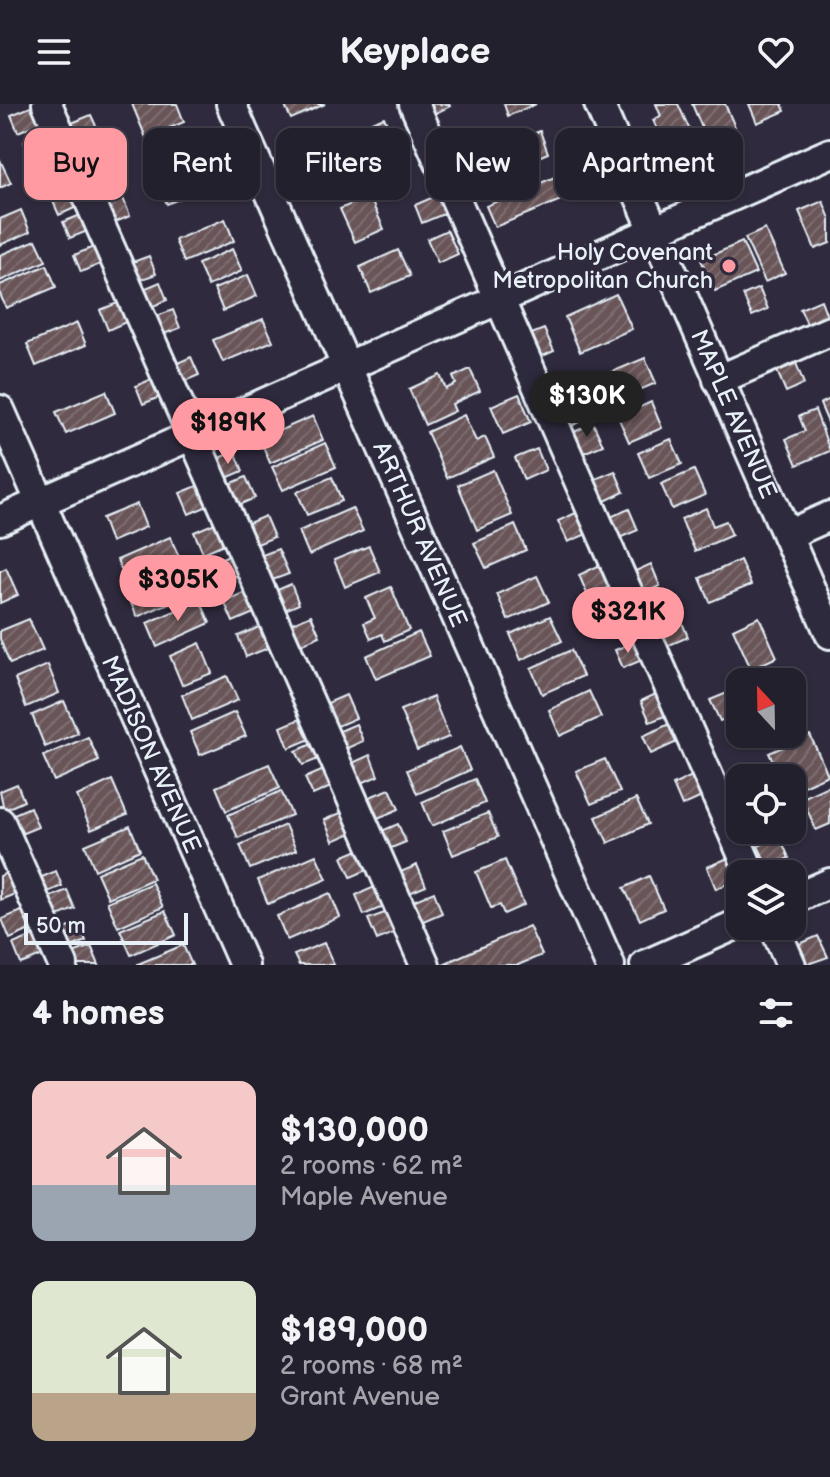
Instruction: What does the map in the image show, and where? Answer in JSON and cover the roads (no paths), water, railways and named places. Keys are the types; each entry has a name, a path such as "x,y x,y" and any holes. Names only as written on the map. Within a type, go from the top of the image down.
{"street":[{"path":"47,104 425,965"},
{"name":"ARTHUR AVENUE","path":"231,104 610,965"},
{"path":"414,104 745,860"},
{"name":"MAPLE AVENUE","path":"599,104 830,634"},
{"path":"0,520 830,153"},
{"path":"718,380 830,331"},
{"name":"MADISON AVENUE","path":"0,410 244,965"},
{"path":"787,535 830,516"},
{"path":"0,822 63,965"},
{"path":"806,894 830,883"},
{"path":"645,965 726,929"},
{"path":"780,940 791,965"}],"place":[{"name":"Holy Covenant Metropolitan Church","path":"729,266"}]}
